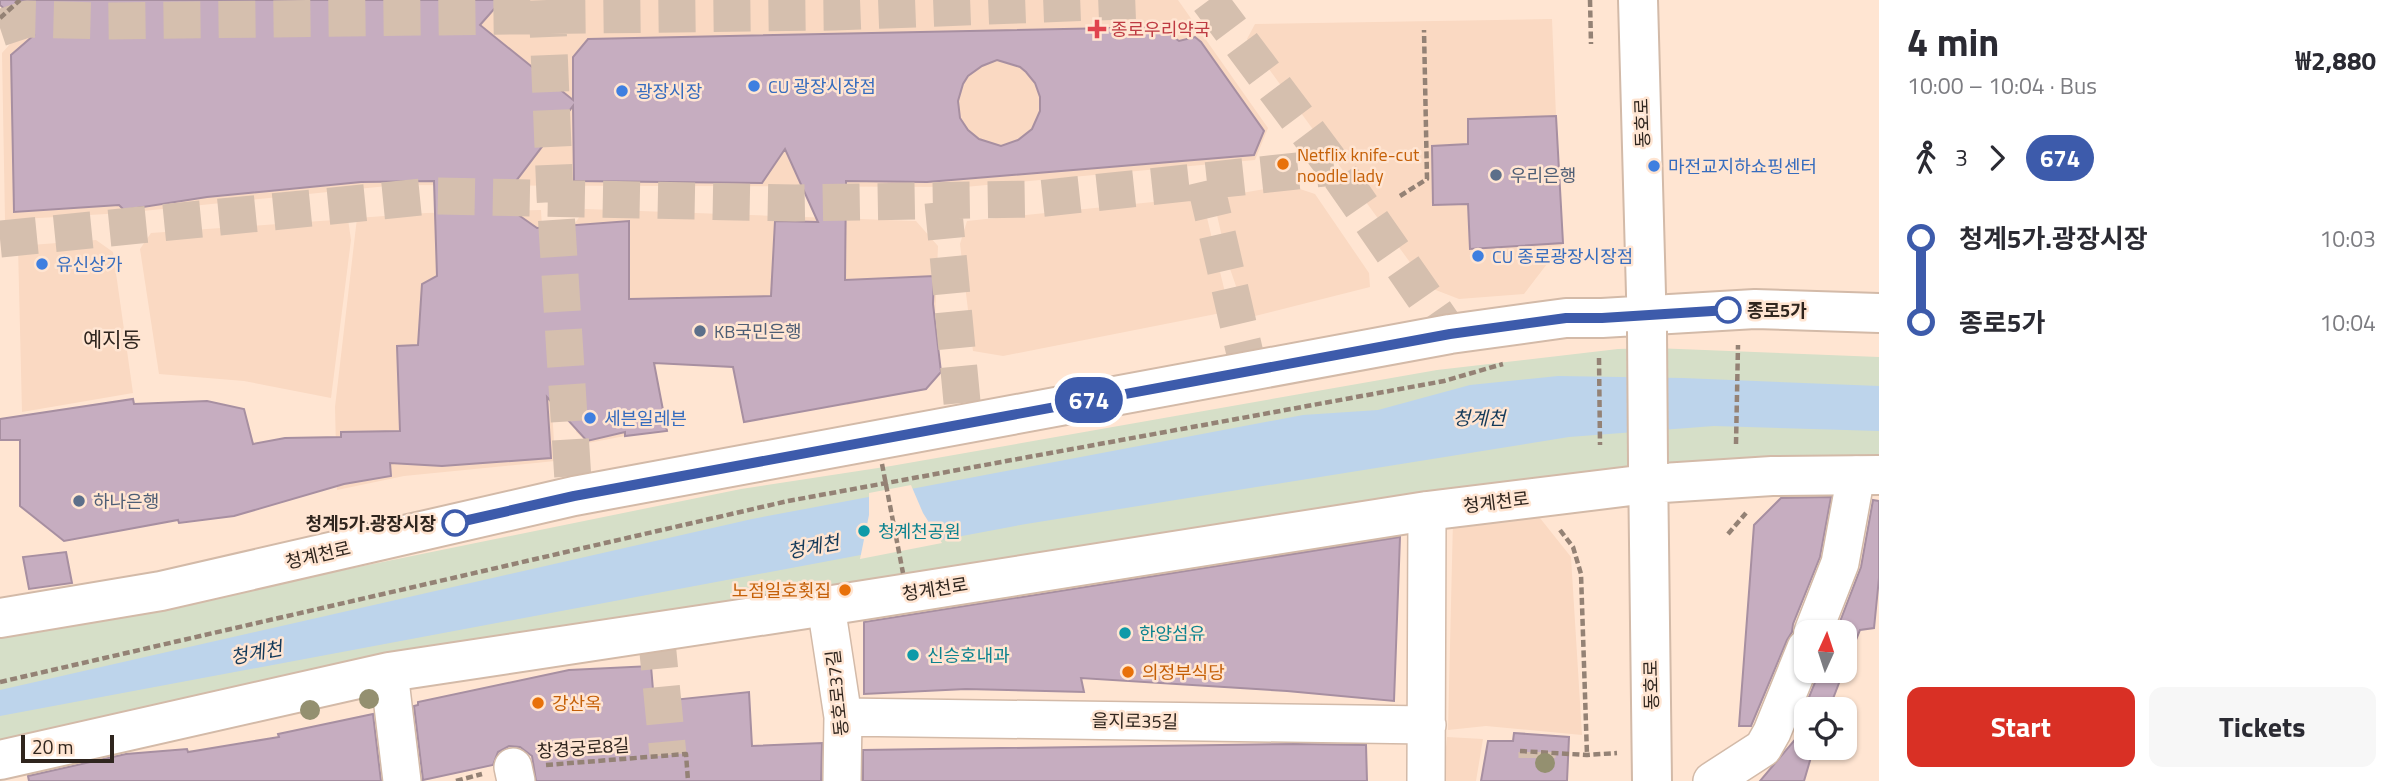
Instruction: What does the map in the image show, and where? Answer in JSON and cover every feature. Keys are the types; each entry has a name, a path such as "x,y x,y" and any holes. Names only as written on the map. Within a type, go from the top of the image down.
{"main road":[{"name":"동호로","path":"1638,0 1647,323 1652,766"},
{"name":"청계천로","path":"0,618 161,592 574,496 1450,334 1566,318 1602,318 1647,323 1755,309 1879,313"},
{"name":"청계천로","path":"0,760 389,672 826,606 1647,474 1868,475"}],"street":[{"path":"1818,620 1840,563 1868,475"},
{"path":"1426,781 1427,511"},
{"name":"동호로37길","path":"826,606 843,717 842,781"},
{"path":"389,672 402,781"},
{"path":"1712,781 1763,748 1794,678"},
{"name":"을지로35길","path":"843,717 1427,725"}],"path":[{"path":"0,18 20,0"},
{"path":"1590,0 1591,44"},
{"path":"1400,196 1427,179 1424,30"},
{"path":"1725,344 1751,345"},
{"path":"1736,445 1738,345"},
{"path":"1599,358 1600,445"},
{"path":"0,682 788,501 1444,381 1509,363"},
{"path":"881,464 903,573"},
{"path":"1555,523 1573,547 1581,574 1587,755"},
{"path":"1520,751 1587,755 1652,766"},
{"name":"창경궁로8길","path":"456,781 686,754 688,781"}],"shaded area":[{"name":"광장시장","path":"50,0 1178,0 1268,128 1255,160 965,187 397,185 123,213 5,220 2,53"},
{"path":"1552,19 1556,116 1472,119 1468,126 1468,143 1433,146 1433,205 1468,204 1470,249 1563,243 1524,294 1459,299 1428,287 1247,39 1255,24"},
{"path":"1288,185 1315,194 1369,273 1370,287 1247,318 1228,263 1213,198"},
{"path":"1202,197 1229,309 1226,312 1003,356 973,351 960,244 967,221"},
{"path":"585,209 916,221 938,246 935,319 941,372 926,389 847,405 841,370 767,369 768,296 631,299 621,364 625,436 588,443 576,432 573,226"},
{"path":"541,210 555,461 404,476 337,490 335,407 357,218"},
{"path":"348,219 351,240 331,398 244,381 159,374 140,249 151,233"},
{"path":"96,240 113,252 133,393 22,412 18,246"},
{"path":"1536,513 1571,557 1582,735 1486,726 1448,730 1453,520"},
{"path":"1447,737 1483,739 1476,781 1443,781"}],"green space":[{"name":"청계천공원","path":"1654,348 1879,357 1879,466 1717,460 1493,483 1363,502 0,743 0,635 162,607 741,489 891,466 1437,370 1618,349"}],"water":[{"name":"청계천","path":"1558,376 1879,386 1879,431 1714,426 1569,437 1026,524 0,716 0,690 752,519 1303,415 1378,410 1470,385"}],"pier":[{"path":"911,485 923,513 942,543 860,559 869,515 869,493"}],"building":[{"path":"0,0 502,0 480,25 573,100 573,57 588,39 1160,27 1179,41 1195,37 1201,42 1264,131 1254,155 927,182 846,181 845,280 934,276 933,304 941,372 926,389 744,422 733,367 654,363 667,431 625,436 625,432 587,441 547,397 551,458 442,466 390,463 391,476 344,484 234,516 179,523 178,520 64,541 20,506 20,440 0,440 0,419 133,399 134,404 207,401 244,409 253,444 285,438 341,437 341,432 400,431 397,346 418,345 422,284 437,276 434,181 361,182 207,197 124,210 119,205 14,212 11,55 34,35 0,5","holes":["997,60 1020,67 1026,72 1035,83 1040,97 1040,111 1032,129 1018,140 1001,146 979,139 968,130 960,118 958,101 968,76","573,106 574,181 762,183 785,149 818,222 775,221 771,296 629,299 629,221 537,228 500,202"]},
{"name":"우리은행","path":"1556,116 1563,243 1470,249 1468,204 1433,205 1432,146 1468,144 1468,119"},
{"path":"1831,497 1820,557 1794,620 1792,632 1751,726 1739,726 1754,525 1781,498"},
{"path":"1873,500 1879,501 1879,578 1874,628 1860,630 1857,638 1857,620 1841,620 1861,567"},
{"path":"1400,537 1394,701 1287,691 1081,678 1084,692 966,689 864,694 864,622"},
{"path":"66,552 72,583 29,589 23,557"},
{"path":"651,666 654,702 749,692 752,746 822,743 821,781 536,781 532,756 520,747 509,746 498,752 493,765 423,780 414,706 418,705 418,702 569,670"},
{"path":"1815,683 1839,683 1834,697 1809,697"},
{"path":"373,714 381,781 29,781 28,776 126,754 187,749 188,752 279,737 278,734"},
{"path":"1514,733 1569,737 1567,781 1481,781 1488,741 1513,741"},
{"path":"1794,741 1794,760 1810,760 1804,781 1760,781"},
{"path":"1366,745 1367,781 863,781 863,750"}],"tunnel":[{"path":"547,0 555,196 574,496"},
{"path":"0,28 27,19 105,21 834,12 1148,0"},
{"path":"1209,0 1334,167 1450,334"},
{"path":"0,239 432,196 795,203 1037,199 1334,167"},
{"path":"1205,181 1249,371"},
{"path":"943,202 964,423"},
{"path":"656,632 668,755"},
{"path":"1537,752 1537,758"}],"bus line":[{"name":"674","path":"455,523 574,496 1450,334 1566,318 1728,310"}],"place":[{"name":"종로우리약국","path":"1097,29"},
{"name":"CU 광장시장점","path":"754,86"},
{"name":"광장시장","path":"622,91"},
{"name":"Netflix knife-cut noodle lady","path":"1283,164"},
{"name":"마전교지하쇼핑센터","path":"1654,166"},
{"name":"우리은행","path":"1496,175"},
{"name":"CU 종로광장시장점","path":"1478,256"},
{"name":"유신상가","path":"42,264"},
{"name":"종로5가","path":"1728,310"},
{"name":"KB국민은행","path":"700,331"},
{"name":"세븐일레븐","path":"590,418"},
{"name":"하나은행","path":"79,501"},
{"name":"청계5가.광장시장","path":"455,523"},
{"name":"청계천공원","path":"864,531"},
{"name":"노점일호횟집","path":"845,590"},
{"name":"한양섬유","path":"1125,633"},
{"name":"신승호내과","path":"913,655"},
{"name":"의정부식당","path":"1128,672"},
{"name":"강산옥","path":"538,703"}],"district":[{"name":"예지동","path":"112,339"}]}
